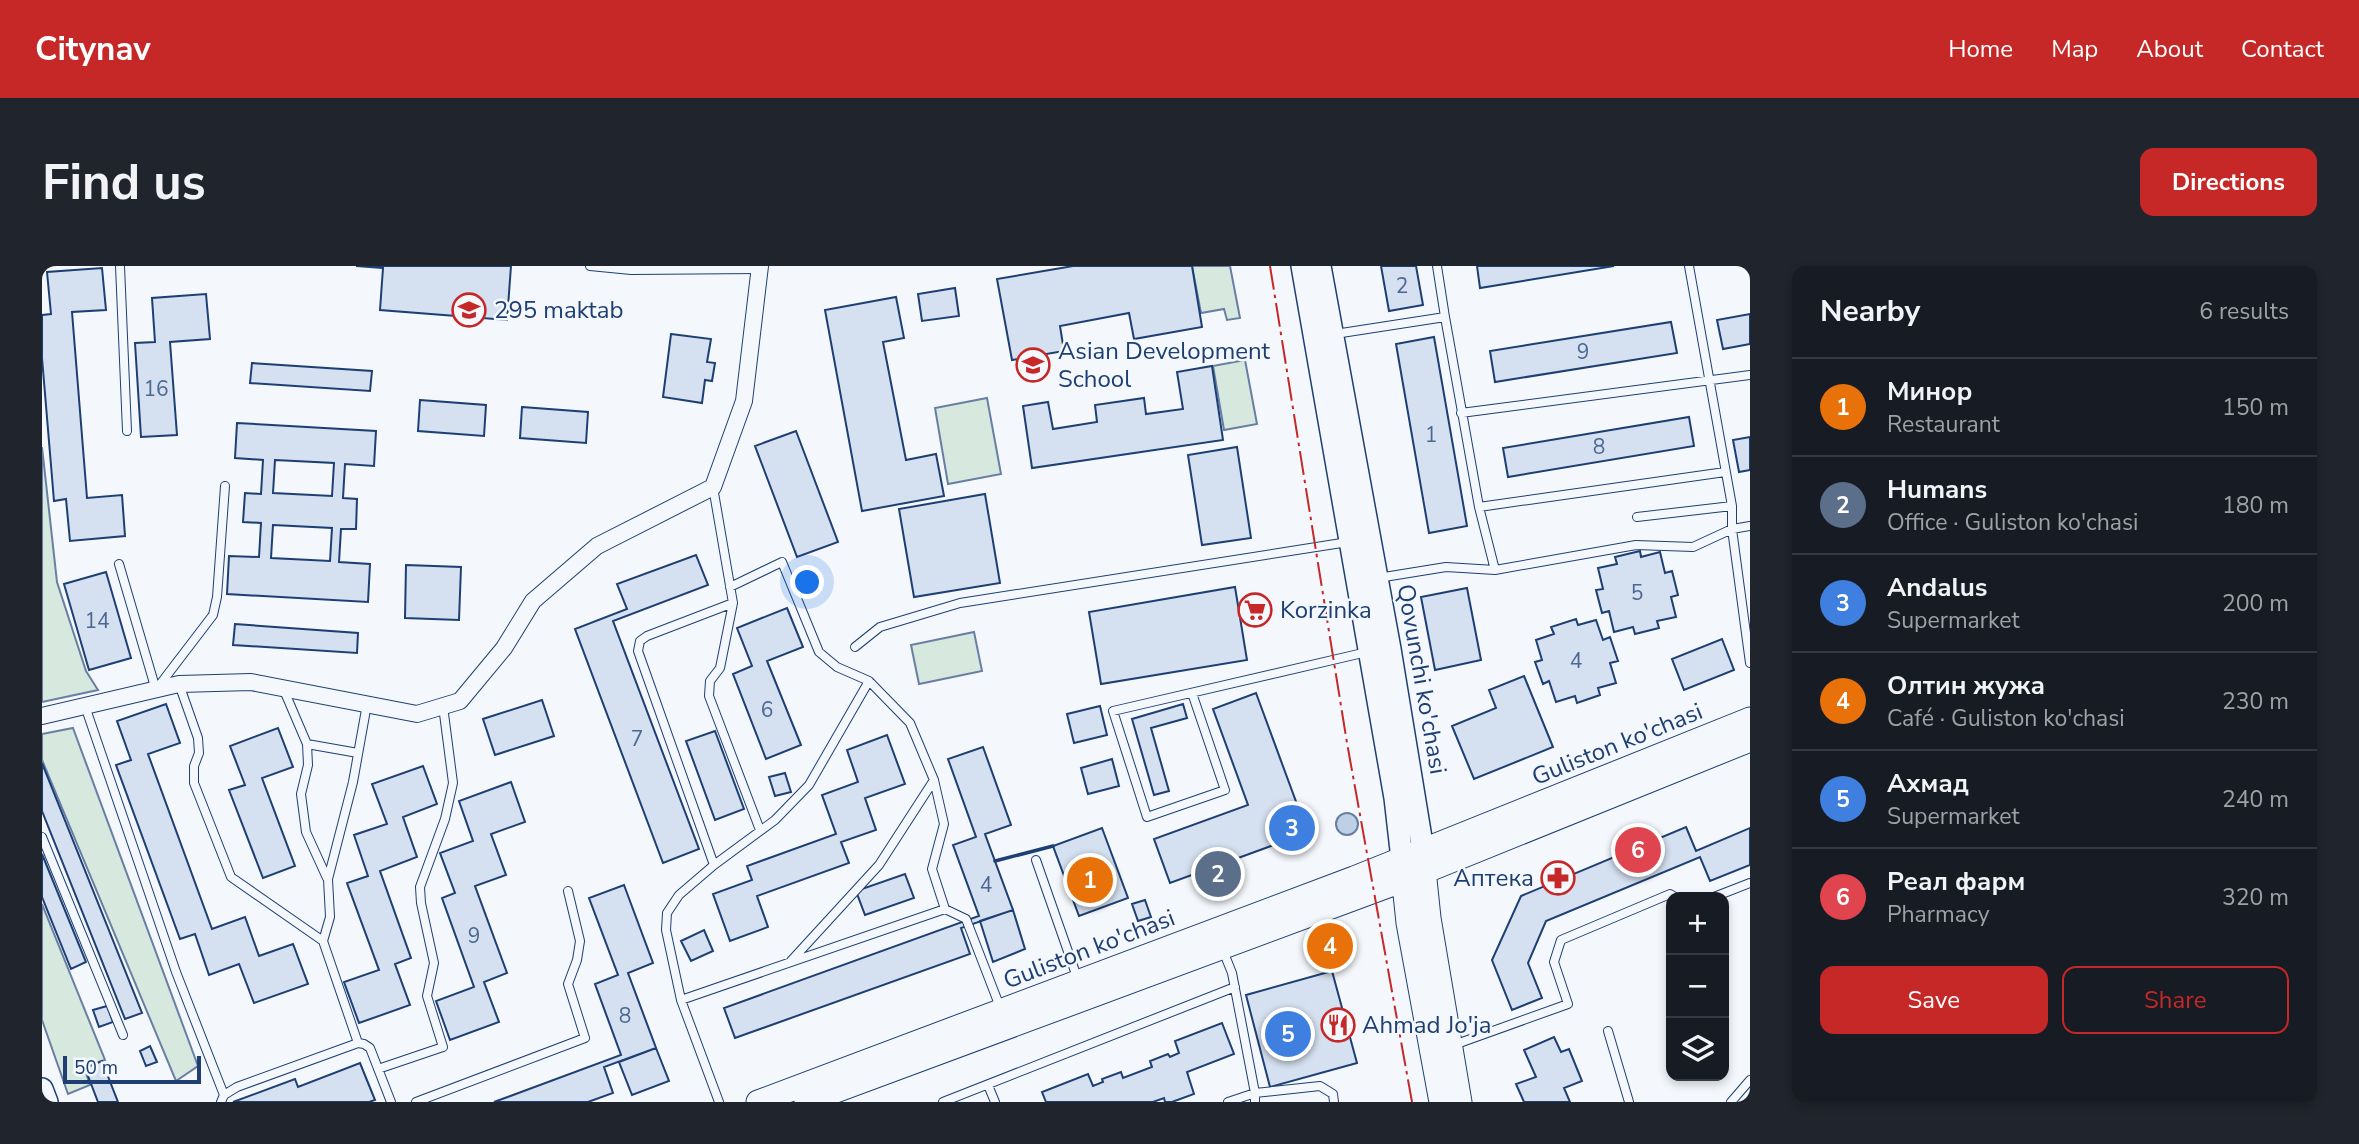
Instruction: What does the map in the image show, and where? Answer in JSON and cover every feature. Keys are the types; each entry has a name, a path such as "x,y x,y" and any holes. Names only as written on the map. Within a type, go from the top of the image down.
{"main road":[{"name":"Guliston ko'chasi","path":"1413,865 1750,719"},
{"name":"Guliston ko'chasi","path":"806,1102 1218,938 1750,740"},
{"name":"Qovunchi ko'chasi","path":"1413,865 1440,1049 1441,1102"},
{"name":"Guliston ko'chasi","path":"758,1102 1078,982 1218,938"},
{"name":"Qovunchi ko'chasi","path":"1440,1049 1460,1102"}],"street":[{"name":"Qovunchi ko'chasi","path":"1302,266 1323,336 1367,579 1413,865"},
{"name":"Qovunchi ko'chasi","path":"1320,266 1323,336 1351,542 1367,579 1370,651 1395,798 1413,865"},
{"path":"42,716 179,684 251,682 417,714 460,701 504,648 533,601 597,546 713,487 744,401 759,268"},
{"path":"42,1089 47,1102"}],"lane":[{"path":"120,266 127,431"},
{"path":"590,266 631,270 759,268"},
{"path":"1437,266 1479,508 1495,570"},
{"path":"1689,266 1732,506 1732,529 1750,663"},
{"path":"1323,336 1445,317"},
{"path":"1461,413 1750,375"},
{"path":"1479,508 1725,472"},
{"path":"156,690 213,615 217,597 225,486"},
{"path":"713,487 733,603 720,668 710,681 709,696 760,830"},
{"path":"1637,517 1732,506"},
{"path":"1367,579 1446,567 1495,570 1636,545 1693,547 1732,529 1750,526"},
{"path":"855,646 880,627 960,603 1351,542"},
{"path":"730,587 782,562 820,652 837,667 869,681 910,723 934,780 944,824 932,869 945,909"},
{"path":"119,564 156,690"},
{"path":"714,865 638,651 640,641 647,636 733,603"},
{"path":"1192,692 1225,790 1147,817 1113,711 1192,692 1370,651"},
{"path":"719,1102 681,1000 666,930 667,913 679,895 775,820 809,785 869,681"},
{"path":"179,684 198,738 199,753 194,766 194,783 231,877 323,941"},
{"path":"283,688 307,744 308,765 301,794 306,832 328,878"},
{"path":"358,1043 323,941 330,916 328,878 353,782 367,704"},
{"path":"85,706 176,972 223,1098 237,1087 358,1043 370,1048 391,1102"},
{"path":"378,1069 443,1048 426,996 434,963 420,887 445,819 453,783 443,706"},
{"path":"307,744 358,753"},
{"path":"791,961 879,865 934,780"},
{"path":"42,837 123,1035"},
{"path":"1036,860 1078,982"},
{"path":"1727,892 1750,883"},
{"path":"416,1102 585,1038 568,984 577,960 580,941 568,891"},
{"path":"1440,1049 1568,1004 1554,962 1561,940 1666,896"},
{"path":"681,1000 945,909 966,919 1002,1010"},
{"path":"1218,938 1236,987 1255,1097"},
{"path":"943,1102 1236,987"},
{"path":"1608,1031 1629,1102"},
{"path":"1731,1102 1750,1080"},
{"path":"988,1085 995,1102"},
{"path":"1228,1102 1320,1086 1333,1094 1334,1102"}],"shaded area":[{"path":"1192,266 1230,266 1240,318 1227,320 1224,309 1201,313"},
{"path":"1245,360 1257,424 1224,430 1213,366"},
{"path":"987,398 1001,474 948,484 935,408"},
{"path":"42,447 57,582 86,671 98,690 42,702"},
{"path":"974,632 982,671 919,684 911,645"},
{"path":"73,728 198,1066 176,1081 42,760 42,734"},
{"path":"42,904 105,1060 84,1067 90,1085 68,1094 42,1020"}],"water":[{"path":"1347,813 1357,820 1358,824 1351,834 1347,835 1337,828 1336,824 1343,814"}],"building":[{"path":"356,266 511,266 507,320 380,310 383,268"},
{"path":"1073,266 1192,266 1202,327 1134,339 1129,313 1060,326 1064,351 1012,360 997,279"},
{"path":"1381,266 1416,266 1423,305 1389,311"},
{"path":"1477,266 1614,266 1480,288"},
{"path":"102,268 106,310 72,312 87,498 122,495 125,536 70,541 66,499 54,501 42,358 42,315 51,314 47,272"},
{"path":"955,288 959,316 922,321 918,294"},
{"path":"206,294 210,339 170,342 177,435 141,437 135,343 155,342 152,298"},
{"path":"896,297 904,338 883,342 906,460 936,454 944,496 862,511 825,310"},
{"path":"1750,314 1750,344 1723,349 1717,320"},
{"path":"1671,322 1677,353 1495,382 1490,351"},
{"path":"671,334 711,339 707,362 715,363 712,381 705,380 702,403 663,397"},
{"path":"1434,337 1467,526 1429,533 1396,344"},
{"path":"252,363 372,371 370,391 250,383"},
{"path":"1212,366 1223,440 1032,468 1023,406 1048,402 1053,429 1097,422 1095,405 1144,398 1146,414 1183,409 1177,372"},
{"path":"420,400 486,405 484,436 418,431"},
{"path":"522,407 588,412 586,443 520,438"},
{"path":"1689,417 1694,446 1508,477 1503,448"},
{"path":"237,423 376,431 374,466 345,464 343,498 357,499 356,529 341,529 339,562 370,564 368,602 227,594 229,556 259,557 261,523 243,522 245,493 261,494 263,460 235,458","holes":["275,460 334,463 332,496 273,493","273,525 332,528 330,561 271,558"]},
{"path":"796,431 838,542 797,557 755,446"},
{"path":"1750,437 1750,470 1739,472 1733,440"},
{"path":"1237,447 1251,538 1202,545 1188,455"},
{"path":"985,494 1000,583 914,597 899,509"},
{"path":"1640,551 1641,557 1660,552 1665,573 1672,571 1678,595 1671,597 1676,617 1657,621 1659,628 1635,634 1633,627 1614,632 1609,611 1602,613 1596,590 1603,589 1598,568 1617,564 1615,557"},
{"path":"696,555 708,585 613,621 699,849 663,863 575,629 627,609 617,584"},
{"path":"406,565 461,567 459,620 405,618"},
{"path":"106,572 131,658 89,670 64,584"},
{"path":"1235,587 1247,660 1101,684 1089,612"},
{"path":"1467,588 1481,660 1435,670 1421,597"},
{"path":"787,608 803,647 767,661 801,745 766,759 733,674 752,666 737,628"},
{"path":"1576,619 1578,625 1596,620 1603,640 1610,637 1618,661 1610,663 1616,683 1598,688 1600,695 1577,703 1575,696 1556,702 1549,681 1543,684 1535,662 1542,660 1536,640 1554,634 1551,627"},
{"path":"235,624 358,633 357,653 233,645"},
{"path":"1722,639 1734,670 1684,690 1672,659"},
{"path":"1524,676 1553,747 1474,779 1452,726 1496,708 1489,690"},
{"path":"1256,693 1298,807 1282,842 1170,883 1154,839 1248,805 1213,709"},
{"path":"542,700 554,736 495,755 483,719"},
{"path":"166,704 180,743 148,754 212,929 245,917 259,956 293,944 308,984 254,1003 239,964 209,975 195,934 180,939 116,765 131,760 117,721"},
{"path":"1183,704 1187,718 1151,728 1169,791 1154,795 1132,719"},
{"path":"1100,706 1107,735 1074,743 1067,714"},
{"path":"278,728 293,767 262,778 295,866 263,878 229,790 245,785 230,746"},
{"path":"715,731 744,809 715,820 686,741"},
{"path":"887,735 905,784 865,798 876,830 841,842 849,863 757,896 768,927 730,941 713,894 752,880 747,866 836,834 822,795 858,782 847,750"},
{"path":"983,747 1011,825 985,834 1013,910 961,928 970,954 735,1038 724,1008 979,916 953,845 976,837 948,759"},
{"path":"1112,759 1119,786 1088,794 1081,768"},
{"path":"42,763 142,1013 125,1019 42,811"},
{"path":"423,766 437,804 403,817 417,857 380,871 411,958 395,964 410,1005 359,1023 344,982 379,970 347,883 368,876 354,835 387,824 372,784"},
{"path":"785,773 791,792 775,796 769,777"},
{"path":"511,782 525,822 491,834 506,875 475,886 507,973 484,982 499,1022 450,1040 436,1001 474,987 442,898 455,893 440,853 473,841 459,801"},
{"path":"1686,827 1696,851 1750,828 1750,865 1710,881 1700,857 1546,921 1528,963 1542,998 1512,1010 1492,960 1521,896"},
{"path":"1102,828 1128,898 1079,916 1053,846"},
{"path":"42,854 86,962 71,969 42,897"},
{"path":"905,874 914,898 865,915 856,891"},
{"path":"624,885 653,963 628,973 656,1048 604,1067 613,1093 588,1102 494,1102 621,1055 595,984 618,975 589,898"},
{"path":"1145,900 1151,917 1138,921 1132,904"},
{"path":"1013,910 1025,949 993,962 980,921"},
{"path":"704,930 713,951 691,961 681,941"},
{"path":"1332,971 1357,1063 1270,1087 1246,995"},
{"path":"107,1006 113,1022 99,1027 93,1010"},
{"path":"1222,1023 1234,1054 1187,1072 1194,1094 1172,1102 1165,1102 1164,1098 1153,1102 1046,1102 1042,1092 1088,1074 1093,1086 1103,1082 1102,1079 1121,1072 1123,1078 1152,1067 1150,1061 1179,1053 1175,1041"},
{"path":"1554,1037 1561,1052 1569,1049 1582,1081 1564,1088 1570,1102 1524,1102 1516,1084 1536,1077 1524,1050"},
{"path":"150,1046 157,1062 146,1066 140,1051"},
{"path":"656,1048 669,1081 632,1095 619,1062"},
{"path":"102,1061 118,1102 98,1102 85,1068"},
{"path":"360,1063 375,1100 233,1102 295,1079 298,1087"}],"wall":[{"path":"995,861 1053,846"}],"power":[{"path":"1270,266 1347,743 1412,1102"}],"place":[{"name":"295 maktab","path":"469,310"},
{"name":"Asian Development School","path":"1033,365"},
{"name":"Korzinka","path":"1255,610"},
{"name":"Andalus","path":"1292,828"},
{"name":"Реал фарм","path":"1638,850"},
{"name":"Humans","path":"1218,874"},
{"name":"Аптека","path":"1558,878"},
{"name":"Минор","path":"1090,880"},
{"name":"Олтин жужа","path":"1330,946"},
{"name":"Ahmad Jo'ja","path":"1338,1025"},
{"name":"Ахмад","path":"1288,1034"}]}
